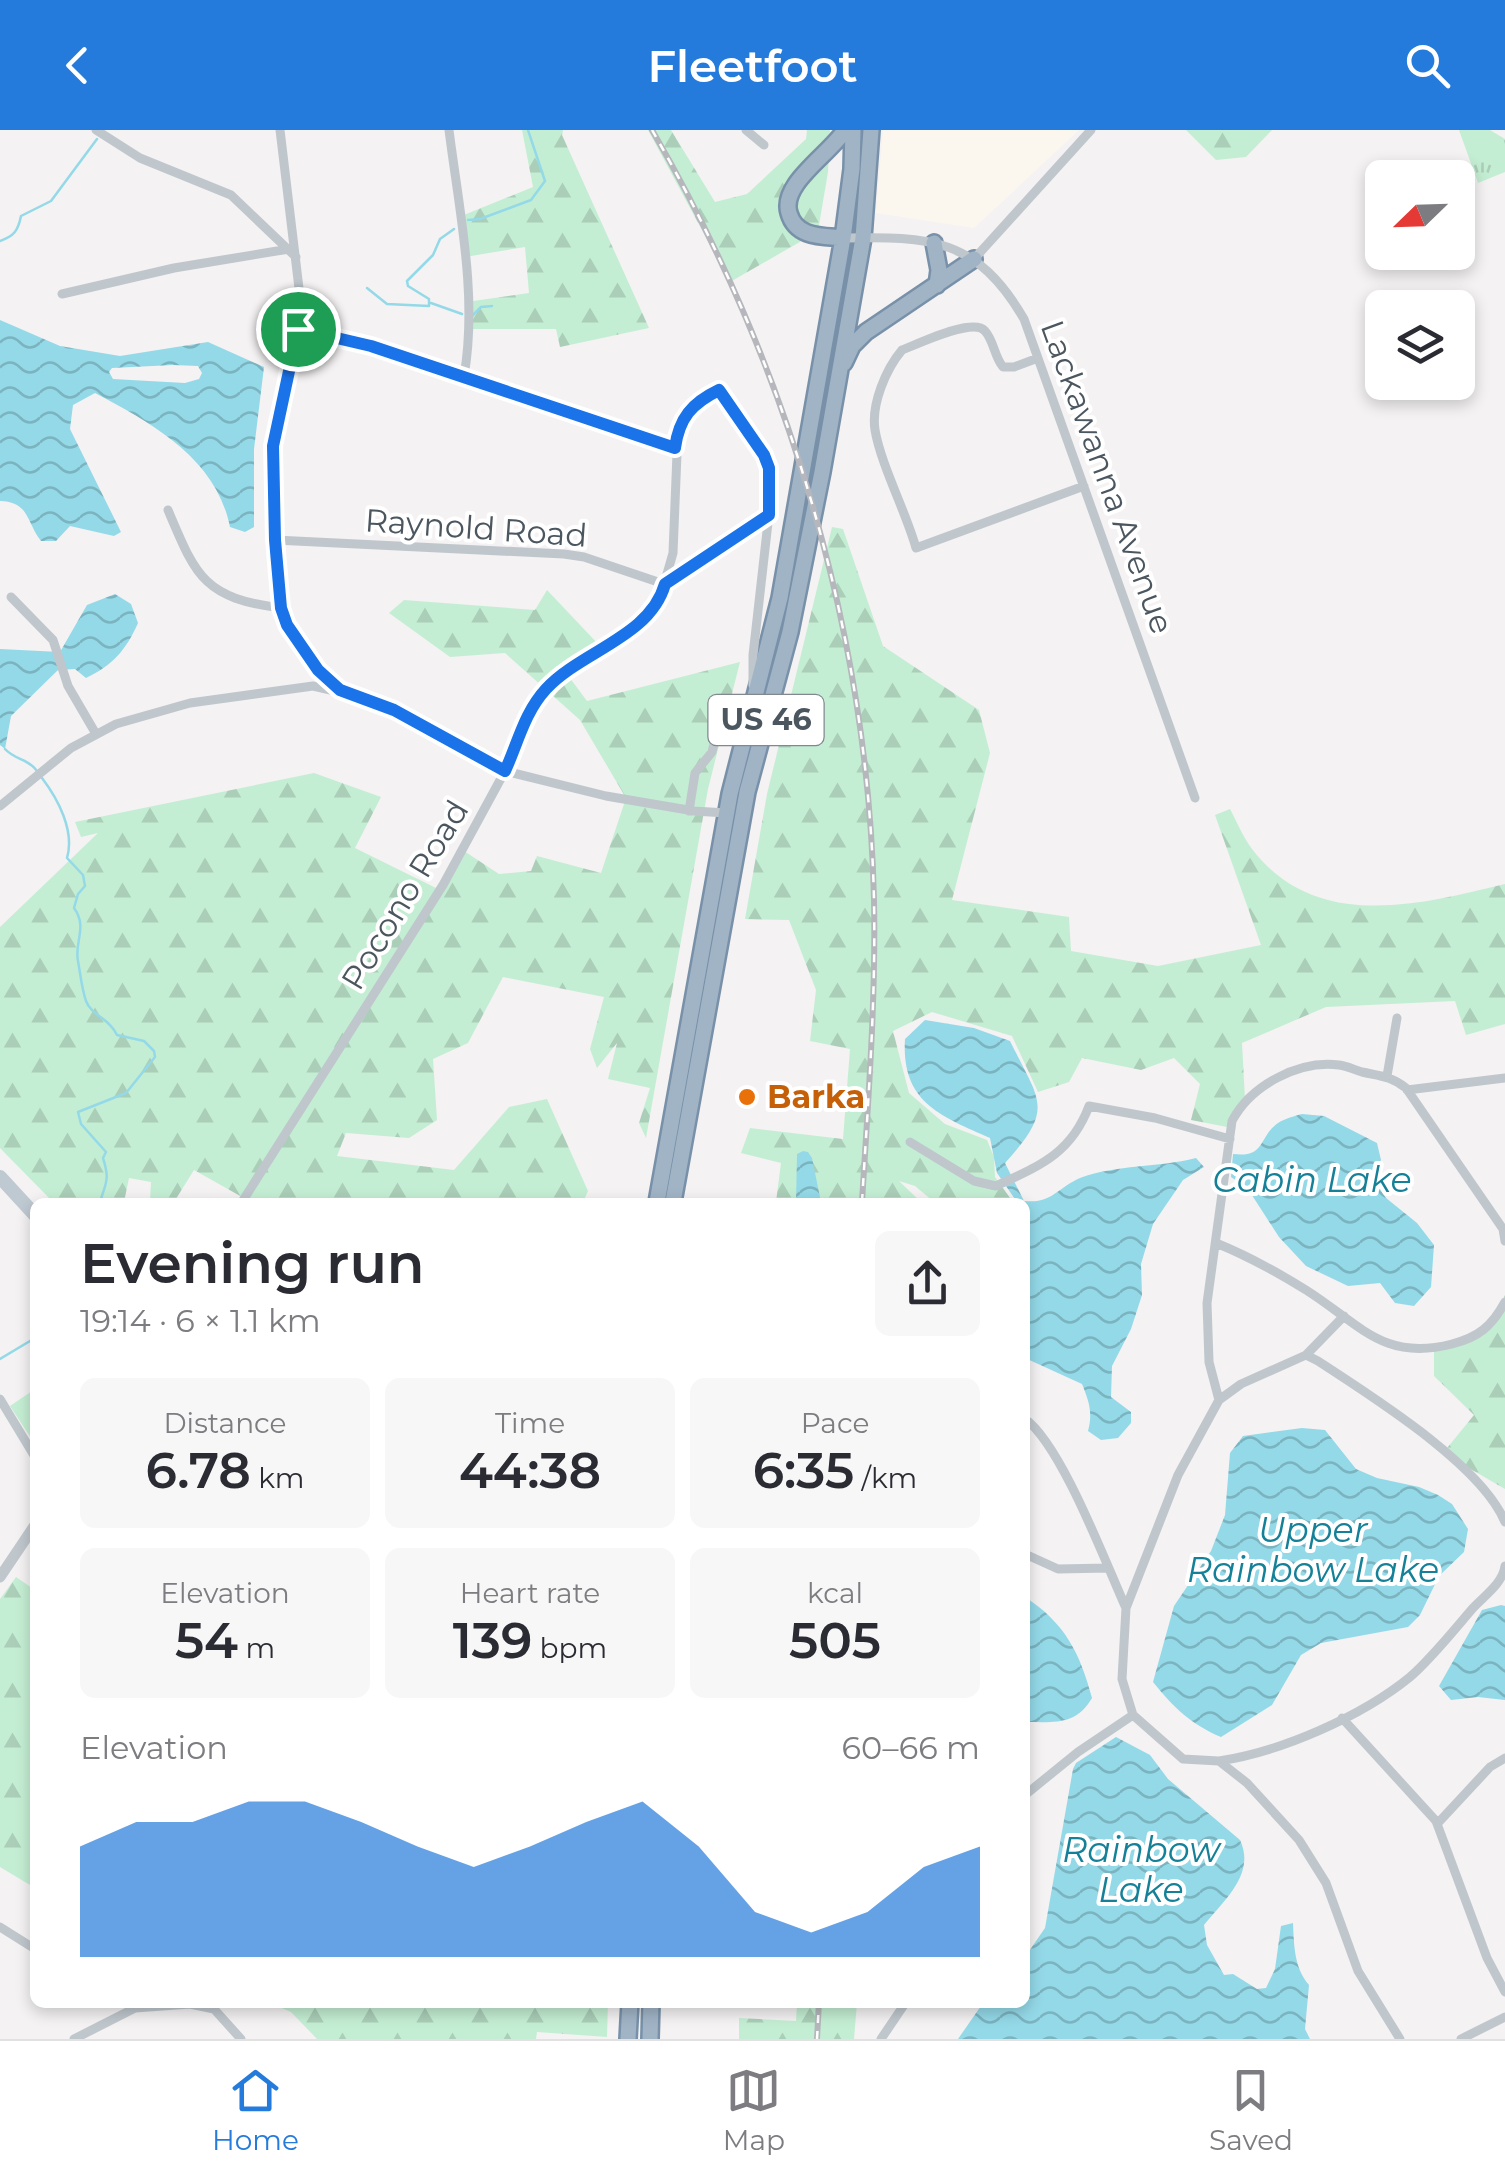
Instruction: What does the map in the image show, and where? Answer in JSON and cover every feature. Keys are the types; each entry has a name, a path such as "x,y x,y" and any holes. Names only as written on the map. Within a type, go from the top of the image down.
{"highway":[{"path":"843,238 800,230 787,205 798,180 828,153 845,130"},
{"name":"US 46","path":"658,1198 726,814 780,598 843,238 853,130"},
{"name":"US 46","path":"674,1198 745,800 790,632 838,375 863,238 871,130"},
{"path":"934,243 940,270 937,285"},
{"path":"838,375 852,346 866,332 974,259"},
{"path":"628,2039 630,2008"},
{"path":"650,2039 651,2008"}],"main road":[{"path":"0,1176 30,1209"}],"street":[{"path":"96,130 140,158 231,196 292,253"},
{"path":"280,130 292,253 302,306 273,446 281,608 296,642 340,690"},
{"path":"449,130 467,281 464,376"},
{"path":"746,130 764,145"},
{"path":"974,259 1091,130"},
{"name":"Lackawanna Avenue","path":"843,238 934,243 965,252 986,268 1012,298 1024,319 1194,798"},
{"path":"62,294 174,268 292,253"},
{"path":"1038,358 1003,367 984,329 978,325 902,350 897,356 882,385 875,428 916,548 1084,486"},
{"path":"298,329 371,346 675,448"},
{"name":"Pocono Road","path":"245,1198 443,885 505,771 524,720 545,690 645,618 659,602 674,537 675,448 683,417 703,398 719,390 764,455 769,468 769,515"},
{"path":"168,510 197,575 214,588 244,601 281,608"},
{"path":"754,699 752,655 769,515"},
{"path":"665,584 769,515"},
{"name":"Raynold Road","path":"275,540 564,554 665,584"},
{"path":"11,597 40,625 58,650 66,681 96,734"},
{"path":"0,806 36,774 116,724 190,703 304,686 340,690 394,710 505,771 606,796 726,814"},
{"path":"689,810 695,773 712,752 716,736 729,725 748,719"},
{"path":"1387,1076 1397,1018"},
{"path":"1219,1400 1210,1362 1208,1303 1230,1140 1237,1111 1276,1079 1296,1068 1340,1065 1387,1076 1407,1090 1504,1228 1505,1241"},
{"path":"1407,1090 1505,1078"},
{"path":"910,1142 974,1181 996,1186 1043,1163 1068,1145 1089,1106 1154,1118 1230,1140"},
{"path":"1216,1244 1264,1265 1344,1316 1366,1335 1412,1351 1478,1336 1490,1326 1505,1302"},
{"path":"1344,1316 1306,1356 1241,1384 1219,1400 1169,1495 1126,1608 1122,1679 1133,1715 1183,1758 1219,1761 1262,1753 1342,1718 1413,1675 1504,1574 1505,1566"},
{"path":"1306,1356 1422,1432 1496,1500 1505,1522"},
{"path":"0,1399 30,1449"},
{"path":"1030,1423 1046,1439 1126,1608"},
{"path":"0,1576 30,1532"},
{"path":"1030,1556 1058,1568 1108,1568"},
{"path":"1030,1789 1133,1715"},
{"path":"1342,1718 1438,1823 1487,1958 1505,1992"},
{"path":"1438,1823 1490,1767 1505,1758"},
{"path":"1219,1761 1248,1783 1312,1856 1326,1883 1358,1972 1400,2039"},
{"path":"0,1927 30,1947"},
{"path":"74,2039 131,2010 151,2008"},
{"path":"206,2008 214,2010 241,2039"},
{"path":"881,2039 902,2008"},
{"path":"1462,2039 1505,2017"}],"shaded area":[{"path":"883,130 1079,130 974,228 876,213"}],"green space":[{"path":"522,130 563,130 649,328 560,347 556,329 468,329 466,302 529,293 525,247 465,257 459,217 533,187"},
{"path":"648,130 671,130 715,202 747,194 806,139 807,130 830,130 828,172 817,237 812,235 730,282"},
{"path":"1186,130 1272,130 1246,157 1216,160"},
{"path":"1459,130 1490,130 1505,139 1505,172 1478,183 1475,160 1470,160"},
{"path":"832,527 843,529 883,646 979,710 990,753 952,900 1069,917 1071,951 1158,966 1261,945 1215,815 1230,809 1252,849 1278,875 1306,892 1338,902 1370,906 1404,904 1505,884 1505,1024 1466,1035 1455,1001 1326,1007 1242,1043 1245,1099 1227,1127 1191,1120 1200,1084 1174,1058 1141,1070 1082,1058 1069,1082 1038,1092 1012,1036 932,1012 893,1031 909,1093 945,1124 987,1140 994,1157 995,1177 1010,1198 929,1198 915,1186 899,1181 917,1198 777,1198 781,1163 741,1153 750,1128 843,1139 850,1049 810,1041 816,990 789,920 745,919 767,794"},
{"path":"547,590 600,646 564,670 587,701 740,662 708,789 646,1138 639,1123 650,1088 608,1079 617,1043 597,1068 590,1049 604,997 503,977 468,1043 433,1059 437,1120 409,1138 346,1133 337,1156 454,1170 509,1107 547,1099 588,1191 585,1198 241,1198 194,1170 176,1198 150,1198 151,1182 129,1178 125,1198 49,1198 0,1148 0,927 98,833 81,837 75,822 314,773 381,797 355,848 436,888 461,849 499,874 531,871 537,856 601,873 626,798 580,720 505,653 450,657 389,613 404,600 535,610"},
{"path":"1505,1295 1505,1489 1443,1453 1474,1415 1434,1376 1434,1349 1492,1324"},
{"path":"30,1392 30,1436 10,1406"},
{"path":"16,1577 30,1587 30,1885 0,1867 0,1599"},
{"path":"282,2008 608,2008 607,2037 537,2032 536,2039 317,2039 291,2012"},
{"path":"797,2008 857,2008 854,2039 739,2039 739,2018 796,2021"}],"water":[{"path":"0,320 60,346 120,356 208,342 264,367 254,449 254,527 245,532 230,527 211,481 179,446 139,417 95,393 73,405 70,429 121,532 114,536 70,526 56,541 41,541 22,509 0,501","holes":["198,366 202,373 199,379 185,383 113,379 109,372 112,368"]},
{"path":"115,594 131,604 138,623 129,641 111,662 86,678 75,669 58,670 11,716 5,749 0,745 0,649 60,652 87,605"},
{"path":"925,1020 974,1028 1010,1041 1038,1104 1031,1129 1005,1163 1022,1198 1014,1198 997,1173 990,1138 940,1114 917,1092 905,1060 905,1039"},
{"name":"Cabin Lake","path":"1302,1114 1324,1116 1377,1143 1381,1160 1373,1177 1386,1198 1417,1223 1434,1245 1431,1287 1414,1306 1395,1303 1380,1283 1348,1286 1306,1266 1279,1237 1248,1189 1231,1177 1233,1154 1251,1153 1278,1123"},
{"path":"808,1152 812,1158 820,1198 796,1198 797,1154"},
{"path":"1196,1158 1204,1167 1183,1180 1153,1224 1141,1264 1142,1295 1131,1329 1112,1366 1111,1397 1131,1412 1131,1423 1118,1438 1101,1440 1088,1431 1090,1407 1082,1384 1030,1360 1030,1201 1041,1200 1080,1178 1109,1170"},
{"name":"Upper Rainbow Lake","path":"1302,1428 1325,1430 1356,1469 1419,1487 1452,1504 1468,1529 1464,1552 1439,1576 1420,1615 1408,1627 1321,1643 1301,1655 1272,1705 1221,1737 1184,1714 1153,1682 1174,1606 1211,1551 1225,1515 1230,1453 1243,1436"},
{"path":"1030,1601 1051,1617 1069,1640 1092,1698 1079,1714 1054,1722 1030,1722"},
{"path":"1505,1606 1505,1700 1451,1700 1439,1686 1482,1610"},
{"name":"Rainbow Lake","path":"1116,1737 1150,1755 1168,1779 1240,1840 1244,1852 1241,1875 1204,1925 1207,1945 1224,1975 1233,1974 1257,1989 1266,1988 1275,1969 1281,1926 1293,1923 1298,1964 1309,1985 1305,2029 1310,2039 958,2039 980,2008 1030,2008 1030,1950 1045,1928 1076,1763"}],"waterway":[{"path":"468,220 531,200 545,181 528,130"},
{"path":"0,241 15,232 21,216 51,201 97,139"},
{"path":"367,288 387,304 429,306 429,299 408,286 407,281 433,255 440,239 454,229"},
{"path":"431,303 462,314"},
{"path":"473,315 481,307 492,306"},
{"path":"5,749 37,771"},
{"path":"42,778 67,826 67,858 83,875 85,886 74,908 80,922 77,954 86,1001 117,1035 144,1041 155,1057 126,1093 78,1112 81,1124 106,1152 106,1181 101,1198"},
{"path":"0,1359 30,1341"}],"railway":[{"path":"652,130 743,311 780,405 837,600 856,699 868,799 874,900 873,1014 862,1198"},
{"path":"817,2039 819,2008"}],"place":[{"name":"Barka","path":"747,1097"}],"route":[{"path":"298,329 371,346 675,448 683,417 703,398 719,390 764,455 769,468 769,515 665,584 659,602 645,618 555,680 524,720 505,771 394,710 340,690 318,670 287,625 281,608 272,467 298,329"}]}
